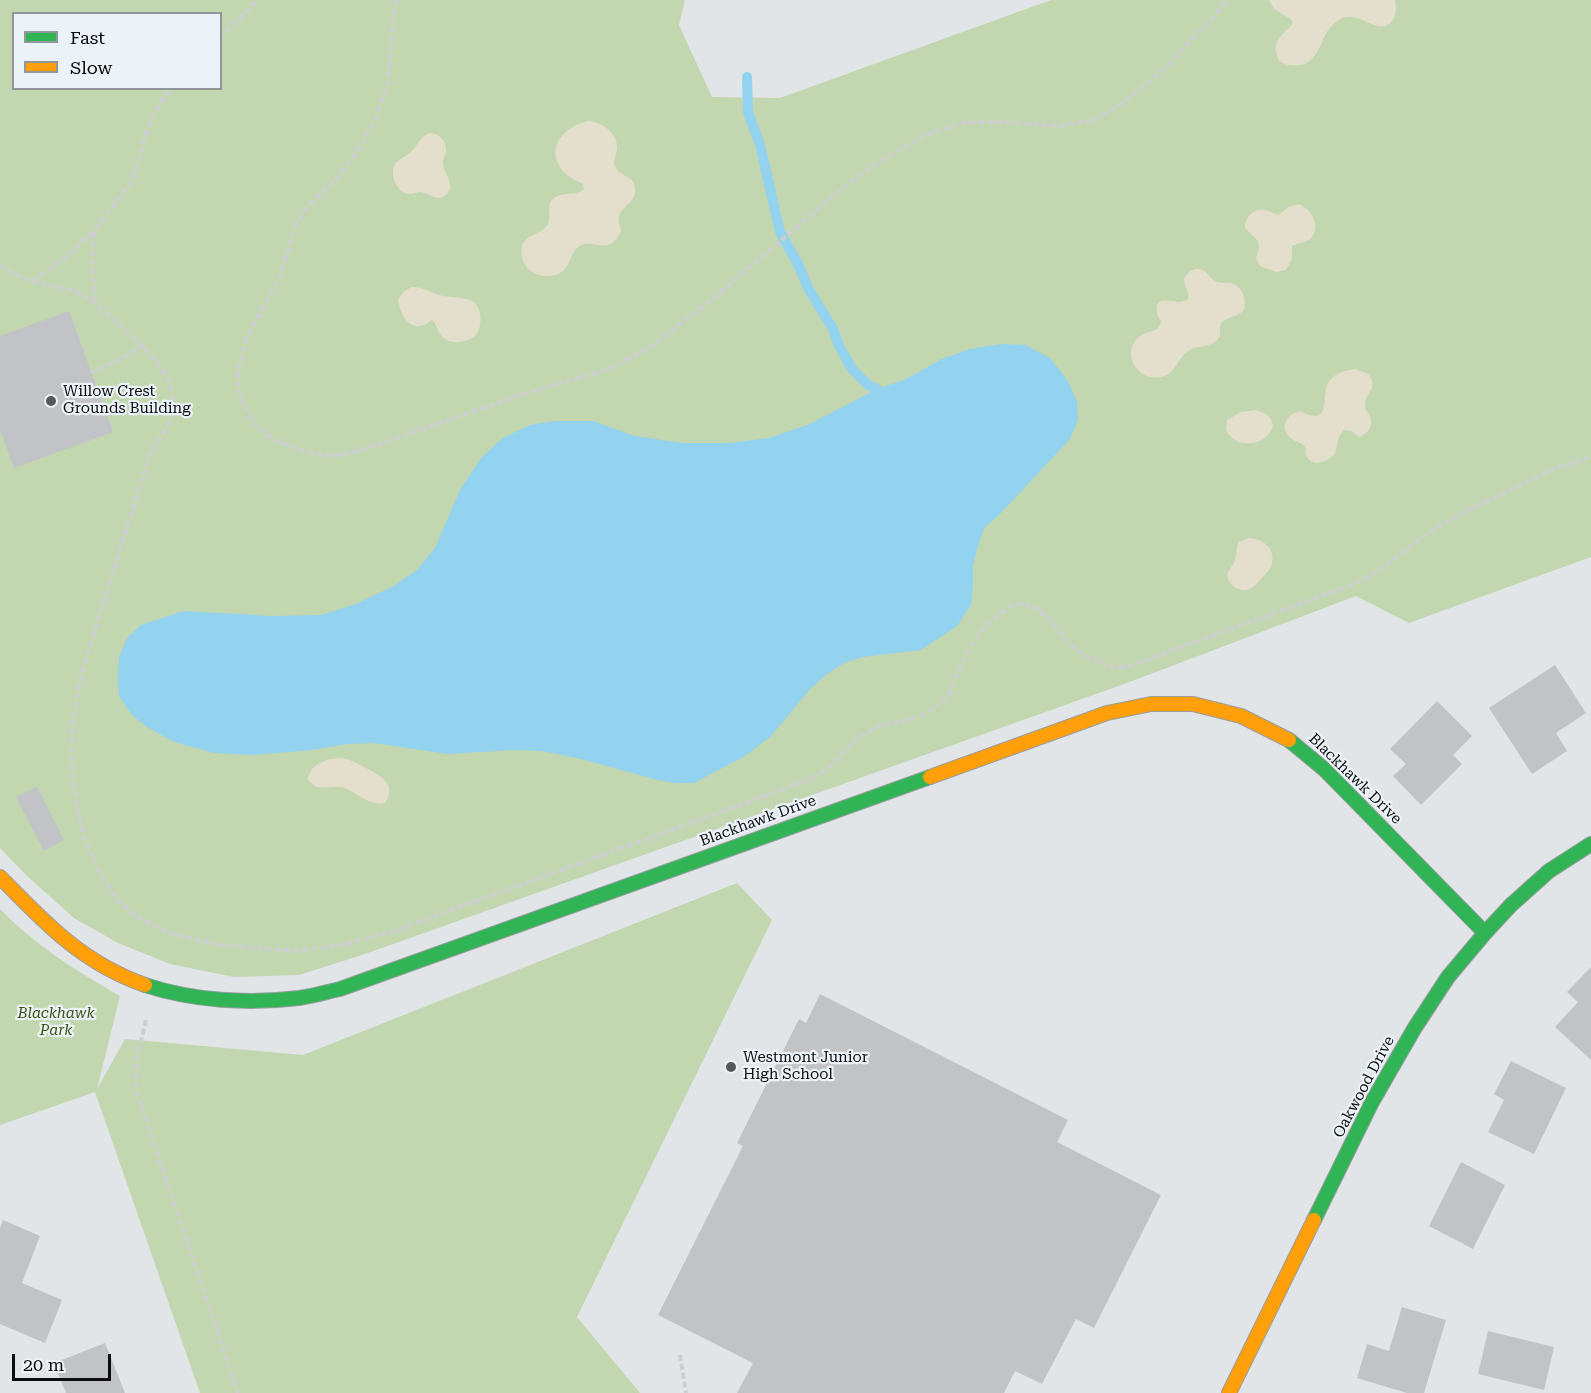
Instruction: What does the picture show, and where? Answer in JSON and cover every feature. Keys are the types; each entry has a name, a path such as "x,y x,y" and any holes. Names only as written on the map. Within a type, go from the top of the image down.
{"street":[{"name":"Blackhawk Drive","path":"0,877 54,932 94,961 137,982 171,992 212,999 300,998 340,989 1107,713 1151,704 1193,704 1242,716 1288,739 1324,769 1485,933"},
{"name":"Oakwood Drive","path":"1229,1393 1372,1102 1414,1029 1448,977 1511,905 1549,871 1591,844"}],"path":[{"path":"222,36 258,0"},
{"path":"398,0 393,16 388,83 376,117 357,152 297,222 279,278 247,338 240,362 237,382 243,404 255,424 273,440 305,452 334,456 368,448 523,394 606,370 647,350 702,308 840,190 883,159 924,136 960,123 998,122 1062,126 1095,119 1123,103 1160,73 1227,0"},
{"path":"33,282 94,231 131,182 154,112 170,90"},
{"path":"94,231 92,260 96,305"},
{"path":"0,265 33,282 76,292 96,305 142,346 160,368 170,387 173,405 168,425 150,454 82,672 73,717 71,759 75,795 84,838 101,875 118,900 139,918 168,933 219,945 296,951 342,945 394,931 811,779 831,766 859,737 880,726 919,717 936,708 949,694 967,652 982,630 1009,607 1021,603 1037,608 1054,624 1070,645 1110,667 1127,667 1349,586 1380,570 1456,516 1556,468 1591,457"},
{"path":"91,372 115,362 142,346"},
{"path":"155,987 137,1058 136,1090 238,1393"},
{"path":"680,1356 686,1393"}],"green space":[{"path":"0,0 685,0 679,25 712,97 780,98 1051,0 1591,0 1591,557 1409,623 1356,596 1127,683 365,954 299,975 234,977 170,964 118,943 74,918 0,848"},
{"name":"Blackhawk Park","path":"737,883 772,920 577,1317 640,1393 200,1393 95,1092 0,1125 0,909 28,935 57,957 120,996 97,1089 125,1039 303,1055"}],"sand":[{"path":"1269,0 1395,0 1396,11 1394,18 1385,26 1374,25 1352,17 1342,18 1326,33 1317,53 1310,61 1292,66 1279,61 1276,45 1283,33 1292,25 1292,20 1274,9"},
{"path":"589,121 603,126 614,136 617,148 614,165 618,171 633,181 635,194 619,216 621,231 617,239 602,246 581,245 575,250 563,271 552,276 539,275 524,263 523,244 525,240 546,227 550,204 554,198 577,193 584,189 583,184 567,175 560,166 556,158 556,149 558,141 571,128"},
{"path":"430,133 442,139 446,148 443,163 450,188 446,195 439,198 423,192 411,194 402,191 395,183 393,172 396,163"},
{"path":"1299,204 1308,210 1314,219 1314,234 1310,239 1292,246 1292,259 1286,270 1276,272 1260,266 1256,259 1258,241 1245,228 1248,217 1257,210 1267,210 1279,215 1288,207"},
{"path":"1195,269 1204,271 1215,281 1232,283 1237,286 1243,296 1244,310 1222,322 1220,337 1216,341 1210,345 1190,350 1170,373 1161,377 1145,375 1134,365 1131,358 1134,343 1140,336 1157,329 1161,322 1157,315 1160,302 1180,302 1188,299 1184,278"},
{"path":"412,287 472,301 480,312 480,327 476,335 465,341 452,342 439,333 432,320 425,325 418,326 409,323 403,315 398,300"},
{"path":"1355,369 1368,374 1373,383 1365,405 1371,421 1370,428 1359,437 1351,431 1344,430 1339,437 1335,454 1324,461 1312,462 1306,455 1304,446 1292,439 1285,431 1286,422 1291,415 1300,411 1310,416 1322,413 1329,381 1341,372"},
{"path":"1256,410 1268,416 1273,424 1271,431 1265,438 1255,442 1245,443 1235,440 1226,430 1227,420 1241,412"},
{"path":"1249,538 1268,546 1272,561 1270,568 1257,584 1252,588 1242,590 1232,585 1227,574 1235,561 1238,542"},
{"path":"340,758 360,764 386,781 389,791 385,803 370,802 342,787 316,787 308,780 311,770 319,763"}],"water":[{"path":"1001,344 1025,345 1050,358 1068,381 1077,402 1078,420 1070,439 984,528 973,566 971,605 957,626 921,650 862,657 844,663 810,689 771,736 745,756 694,783 658,780 542,751 513,750 448,754 373,743 253,755 214,753 174,742 147,727 132,715 119,696 119,658 127,638 141,625 184,611 272,616 321,615 356,604 394,586 418,569 435,548 460,490 482,457 503,438 530,425 555,421 593,421 635,436 682,443 729,443 769,438 810,424 877,389 904,380 942,359 970,349"}],"building":[{"name":"Willow Crest Grounds Building","path":"69,311 113,432 14,468 0,430 0,336"},
{"path":"1555,665 1586,713 1556,733 1567,751 1532,774 1489,708"},
{"path":"1437,701 1472,736 1453,755 1462,764 1421,805 1393,776 1406,764 1390,749"},
{"path":"37,787 64,840 44,851 16,797"},
{"path":"1591,967 1591,1060 1555,1027 1578,1002 1567,992"},
{"path":"820,994 1068,1120 1057,1142 1161,1195 1094,1328 1076,1319 1042,1384 1015,1371 1004,1393 737,1393 753,1363 658,1315 743,1146 737,1143 799,1019 806,1023"},
{"path":"1511,1061 1566,1088 1534,1154 1488,1132 1504,1100 1494,1094"},
{"path":"1461,1162 1505,1185 1473,1249 1429,1226"},
{"path":"3,1220 40,1236 22,1283 62,1300 45,1343 0,1324 0,1228"},
{"path":"1402,1307 1446,1320 1424,1393 1407,1393 1357,1378 1367,1344 1389,1351"},
{"path":"1488,1331 1554,1347 1544,1390 1478,1374"},
{"path":"105,1343 125,1393 66,1393 54,1363"}],"waterway":[{"path":"747,77 748,112 760,145 780,232 852,369 868,385 877,389"}],"traffic: fast":[{"path":"1289,740 1324,769 1485,933"},
{"path":"145,985 182,995 241,1001 299,998 340,989 930,777"},
{"path":"1314,1220 1372,1102 1414,1029 1448,977 1511,905 1549,871 1591,844"}],"traffic: slow":[{"path":"930,777 1107,713 1151,704 1193,704 1241,716 1289,740"},
{"path":"0,877 49,926 83,953 123,976 145,985"},
{"path":"1229,1393 1314,1220"}],"place":[{"name":"Willow Crest Grounds Building","path":"51,401"},
{"name":"Westmont Junior High School","path":"731,1067"}]}
